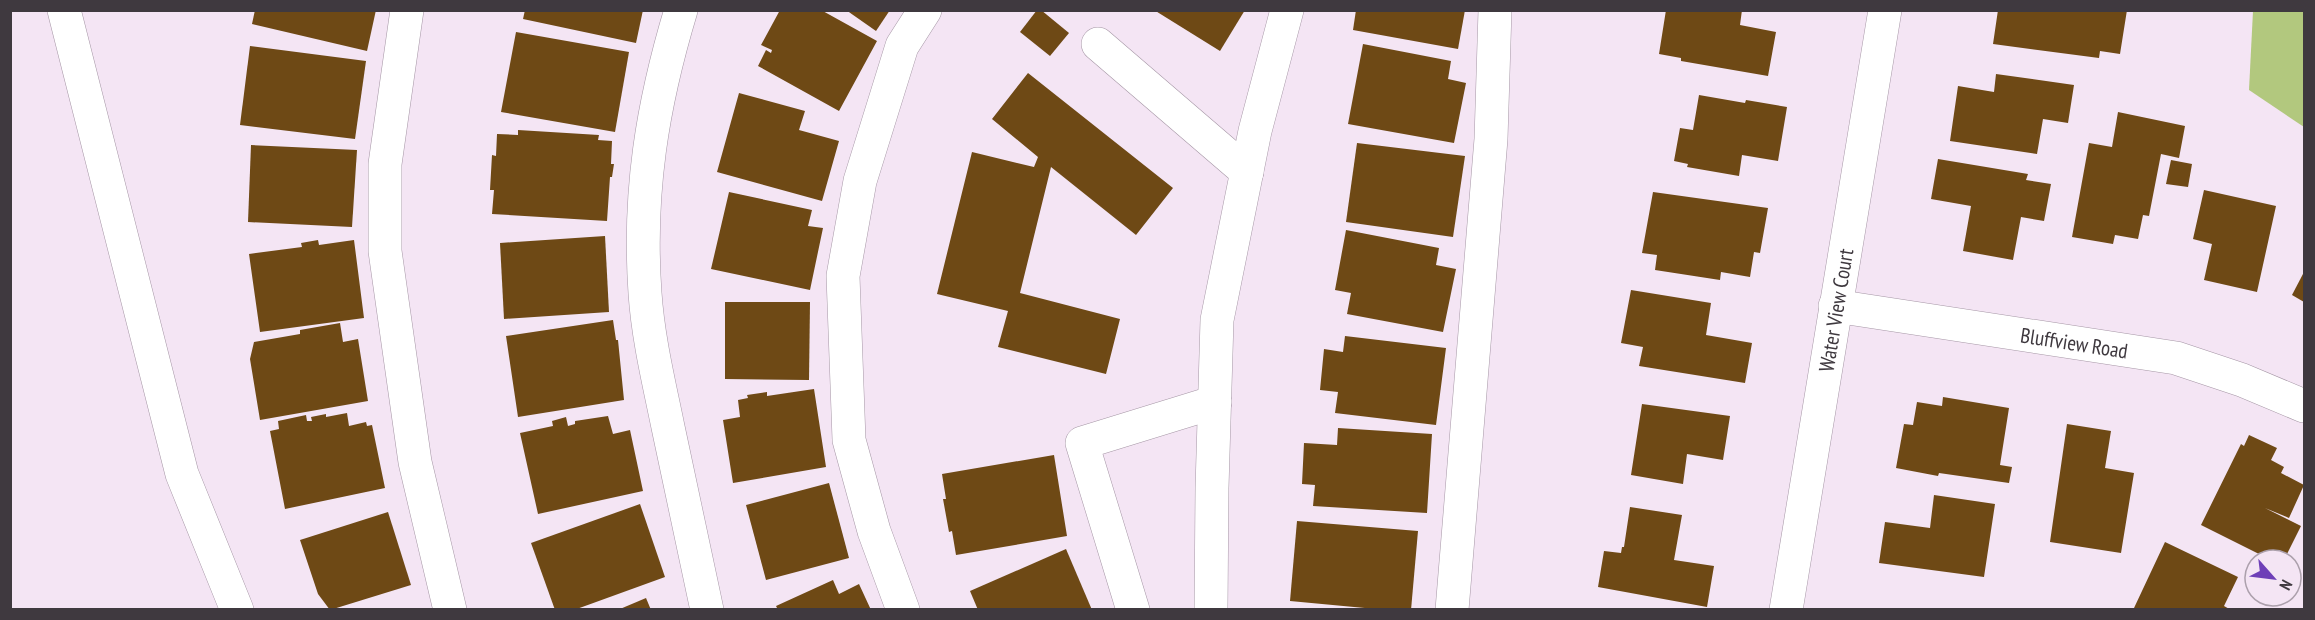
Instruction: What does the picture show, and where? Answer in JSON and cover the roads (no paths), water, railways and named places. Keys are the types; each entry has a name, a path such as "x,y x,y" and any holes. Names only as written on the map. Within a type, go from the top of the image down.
{"street":[{"path":"64,10 182,474 237,609"},
{"path":"407,10 385,164 385,251 415,462 450,609"},
{"path":"681,10 666,60 653,118 645,176 643,235 645,294 653,352 706,609"},
{"path":"903,609 874,531 849,440 843,276 860,181 902,46 924,10"},
{"path":"1211,609 1217,320 1247,172 1287,10"},
{"path":"1452,609 1491,140 1495,10"},
{"name":"Water View Court","path":"1786,609 1885,10"},
{"path":"1098,44 1247,172"},
{"name":"Bluffview Road","path":"1835,306 2176,358 2242,380 2304,406"},
{"path":"1133,609 1082,443 1215,402"}]}
